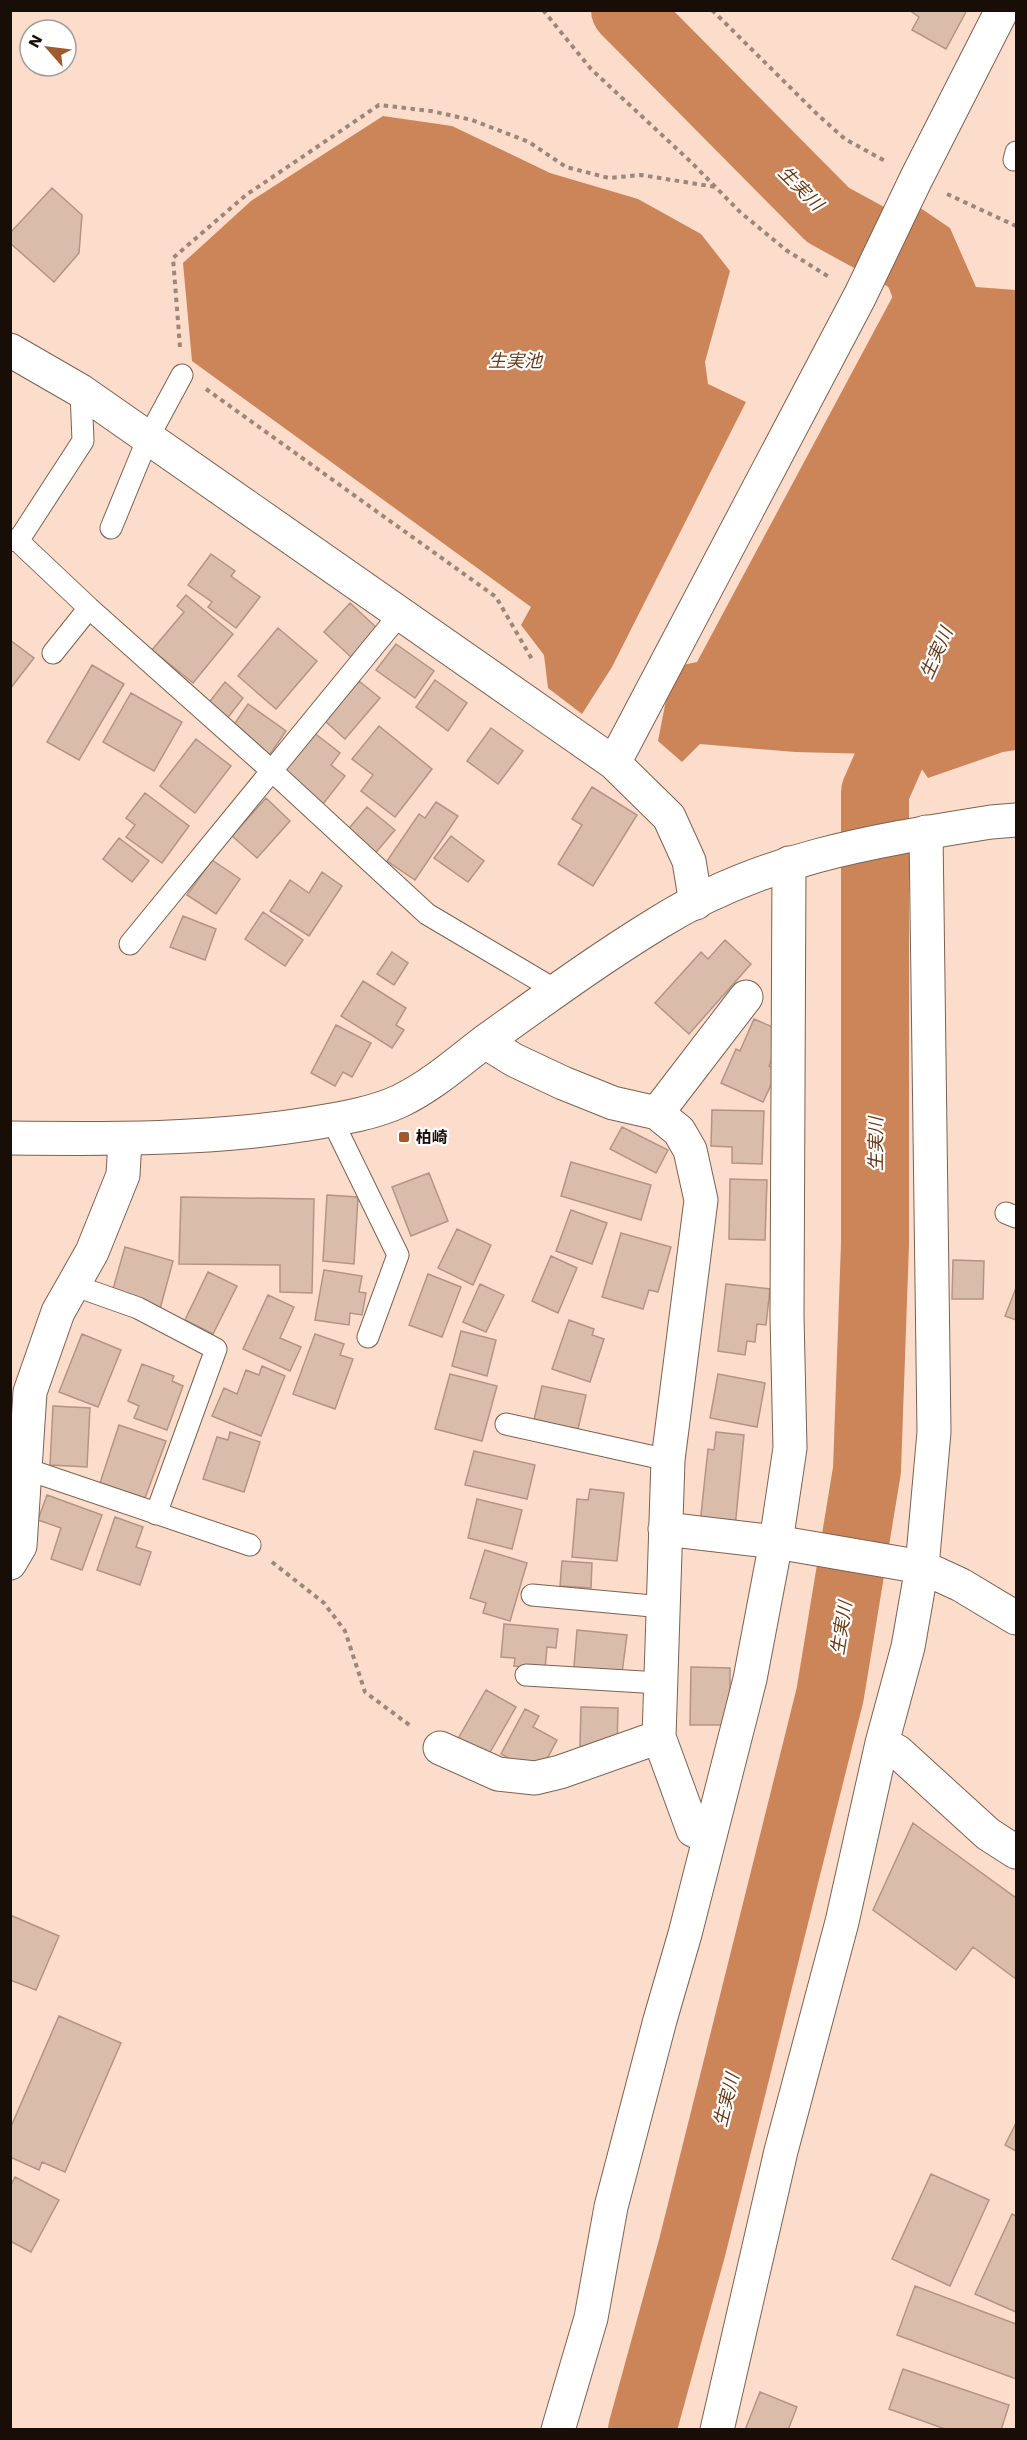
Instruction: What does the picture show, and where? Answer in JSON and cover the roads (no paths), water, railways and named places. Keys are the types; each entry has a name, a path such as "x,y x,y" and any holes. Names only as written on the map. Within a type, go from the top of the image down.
{"street":[{"path":"614,763 865,288 912,188 1002,10"},
{"path":"10,350 81,392 614,763 669,816 689,861 696,903"},
{"path":"10,1138 125,1140 243,1133 368,1113 399,1101 444,1076 485,1042 659,922 743,879 839,849 927,832 1017,820"},
{"path":"717,2430 781,2151 842,1922 882,1743 908,1647 922,1567 934,1432 927,832"},
{"path":"558,2430 591,2318 611,2206 685,1935 750,1679 776,1542 790,1448 787,1316 789,863"},
{"path":"657,1113 747,997"},
{"path":"485,1042 514,1060 563,1083 612,1103 657,1113 679,1131 690,1150 701,1200 668,1460 658,1737 693,1830 708,1838"},
{"path":"10,1563 20,1546 26,1469 20,1392 58,1312 92,1252 123,1175 125,1140"},
{"path":"665,1529 776,1542 922,1567 961,1585 1017,1618"},
{"path":"440,1748 498,1774 535,1778 560,1772 658,1737"},
{"path":"882,1743 898,1752 988,1834 1017,1852"}],"lane":[{"path":"111,528 148,438 182,375"},
{"path":"81,392 83,441 14,541 272,771 427,914 557,991"},
{"path":"53,653 89,608"},
{"path":"130,944 400,614"},
{"path":"332,1120 398,1255 368,1337"},
{"path":"73,1285 138,1308 216,1349 156,1514"},
{"path":"506,1424 668,1460"},
{"path":"26,1469 250,1545"},
{"path":"532,1595 663,1607"},
{"path":"525,1675 660,1683"}],"water":[{"name":"生実池","path":"383,116 452,126 550,173 638,199 701,234 730,271 705,362 708,384 746,402 612,667 582,714 548,688 544,655 521,625 531,607 192,361 183,263 251,201"},
{"path":"913,203 950,228 976,287 1016,290 1016,750 1003,752 928,778 912,755 795,752 700,744 682,762 658,741 666,700 683,665 697,662 894,294 877,274"}],"waterway":[{"name":"生実川","path":"625,10 828,215 916,263 930,301"},
{"name":"生実川","path":"642,2430 692,2248 830,1695 867,1470 875,1244 875,792 929,669"}],"place":[{"name":"柏崎","path":"404,1137"}]}
